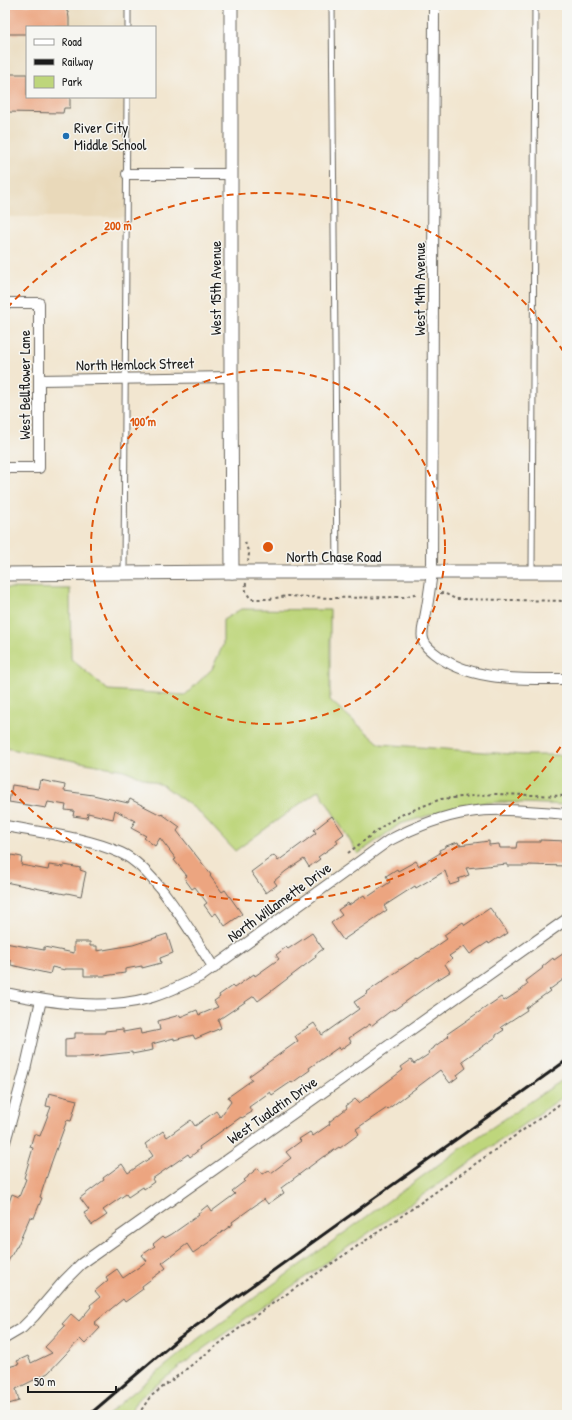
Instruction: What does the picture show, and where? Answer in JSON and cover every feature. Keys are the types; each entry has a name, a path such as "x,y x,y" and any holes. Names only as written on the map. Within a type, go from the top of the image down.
{"street":[{"name":"West 15th Avenue","path":"232,5 232,572"},
{"name":"West 14th Avenue","path":"434,5 432,572 423,626 423,640 430,650 439,657 460,668 481,674 496,677 567,679"},
{"path":"127,174 232,174"},
{"name":"West Bellflower Lane","path":"5,303 39,303 40,380 39,468 5,468"},
{"name":"North Hemlock Street","path":"40,380 231,377"},
{"name":"North Chase Road","path":"5,574 567,572"},
{"name":"North Willamette Drive","path":"5,993 41,1000 76,1004 117,1003 148,998 178,987 214,968 388,841 408,831 426,824 468,812 489,810 567,814"},
{"path":"5,826 90,842 121,853 135,861 169,899 214,968"},
{"name":"West Tualatin Drive","path":"5,1338 22,1328 81,1264 567,919"},
{"path":"5,1142 25,1070 41,1000"}],"lane":[{"path":"128,5 128,26"},
{"path":"332,5 337,572"},
{"path":"532,572 536,5"},
{"path":"124,573 127,98"}],"path":[{"path":"245,589 246,593 251,599 288,596 329,598 404,597 419,593 444,593 456,599 567,601"},
{"path":"138,1415 150,1397 264,1310 396,1220 567,1100"}],"shaded area":[{"name":"River City Middle School","path":"5,5 128,5 128,26 26,26 26,98 127,98 126,217 5,217"}],"green space":[{"path":"5,588 70,589 71,659 108,690 185,695 212,669 223,645 223,620 241,609 330,610 330,700 380,744 523,755 567,755 567,805 501,802 457,807 400,824 358,854 319,790 235,851 198,811 164,786 124,770 5,748"},
{"path":"567,1077 567,1094 204,1348 137,1400 129,1415 106,1415 199,1338 460,1149"}],"building":[{"path":"5,5 67,5 69,26 26,26 26,34 5,34"},
{"path":"5,74 26,74 26,98 70,98 70,108 64,108 63,113 5,112"},
{"path":"40,780 65,785 64,791 93,795 128,803 130,799 161,815 162,814 180,827 177,831 206,868 222,892 225,890 242,914 225,926 216,913 212,916 204,905 207,903 195,887 192,889 184,878 187,876 174,860 176,859 160,838 155,846 144,838 146,836 131,828 135,821 115,810 113,819 88,813 87,818 73,816 74,811 65,810 66,805 48,802 46,808 9,802 12,785 38,789"},
{"path":"332,816 344,834 336,840 338,843 318,857 320,859 309,867 304,859 286,871 274,881 277,885 266,893 251,872 274,855 278,861 316,833 314,830"},
{"path":"540,840 567,841 567,866 507,866 507,864 466,868 469,875 458,879 459,882 450,885 445,871 416,888 415,886 384,906 387,910 343,940 331,923 342,915 338,910 348,903 349,905 364,895 366,898 390,882 386,876 397,869 398,871 416,861 419,866 440,853 439,850 446,846 458,842 459,845 489,841 489,845 499,844 500,848 516,848 517,842 540,842"},
{"path":"11,855 22,857 21,865 48,870 49,865 64,867 64,865 81,868 80,870 86,872 81,896 5,882"},
{"path":"490,908 508,933 489,944 488,942 470,954 464,946 449,956 452,959 445,964 450,972 439,978 394,1010 393,1009 371,1026 370,1024 349,1038 351,1042 340,1050 339,1047 309,1068 310,1070 292,1083 291,1082 272,1095 270,1092 249,1107 252,1112 242,1118 241,1117 199,1147 200,1149 190,1157 188,1154 152,1179 154,1182 144,1189 143,1187 128,1197 126,1194 103,1210 107,1215 92,1225 84,1213 89,1210 80,1198 122,1164 128,1173 153,1156 145,1144 163,1131 167,1137 191,1120 195,1126 216,1111 220,1117 231,1102 228,1097 252,1080 249,1076 298,1041 295,1036 314,1023 322,1035 359,1009 354,1002 368,993 367,992 447,939 444,935 463,922 465,925"},
{"path":"312,933 323,949 315,955 316,957 258,1001 254,996 218,1020 221,1028 195,1039 193,1035 152,1044 153,1050 132,1054 132,1052 88,1057 65,1057 65,1039 75,1038 75,1033 105,1033 105,1031 123,1029 123,1032 140,1029 141,1034 160,1030 158,1021 180,1015 180,1017 197,1010 199,1015 218,1007 214,1001 220,997 219,995 232,986 234,988 254,974 255,976 279,959 276,955 286,947 288,949"},
{"path":"167,934 173,953 160,958 161,963 142,968 142,966 125,969 125,973 104,976 84,976 84,969 65,970 52,967 50,974 11,965 11,961 5,960 5,943 44,950 44,947 74,953 74,942 90,942 90,946 97,946 97,951 133,945"},
{"path":"567,951 567,977 526,1008 527,1010 501,1027 504,1030 496,1035 496,1037 462,1061 466,1068 457,1075 458,1077 450,1083 440,1070 388,1109 387,1108 356,1129 359,1134 340,1148 339,1147 324,1156 281,1188 284,1193 268,1204 264,1199 232,1222 233,1224 211,1241 193,1253 187,1244 162,1263 166,1268 142,1286 143,1289 125,1302 123,1299 94,1323 100,1328 85,1344 80,1339 48,1373 16,1389 19,1401 5,1405 5,1368 19,1364 17,1361 28,1356 31,1363 52,1353 45,1347 65,1326 62,1324 71,1314 79,1321 91,1307 90,1305 100,1297 95,1291 108,1280 106,1277 117,1269 123,1278 139,1267 147,1261 142,1255 155,1246 153,1244 163,1236 165,1238 172,1234 199,1215 198,1213 208,1205 212,1211 235,1194 232,1191 258,1168 262,1174 269,1170 271,1173 291,1158 286,1152 301,1141 299,1139 310,1132 313,1136 330,1124 329,1122 347,1108 346,1106 355,1099 359,1103 403,1070 401,1067 411,1060 414,1064 429,1054 428,1052 449,1036 447,1034 501,997 504,1001 521,990 528,984 526,981 543,968 542,967 553,958 554,960"},
{"path":"49,1093 77,1100 71,1121 67,1120 52,1161 40,1197 42,1198 34,1218 30,1217 17,1247 5,1267 5,1213 12,1194 19,1197 26,1179 24,1178 33,1148 30,1147 34,1134 40,1136 51,1107 46,1106"}],"railway":[{"path":"89,1415 179,1338 567,1060"}],"place":[{"name":"River City Middle School","path":"66,136"}]}
